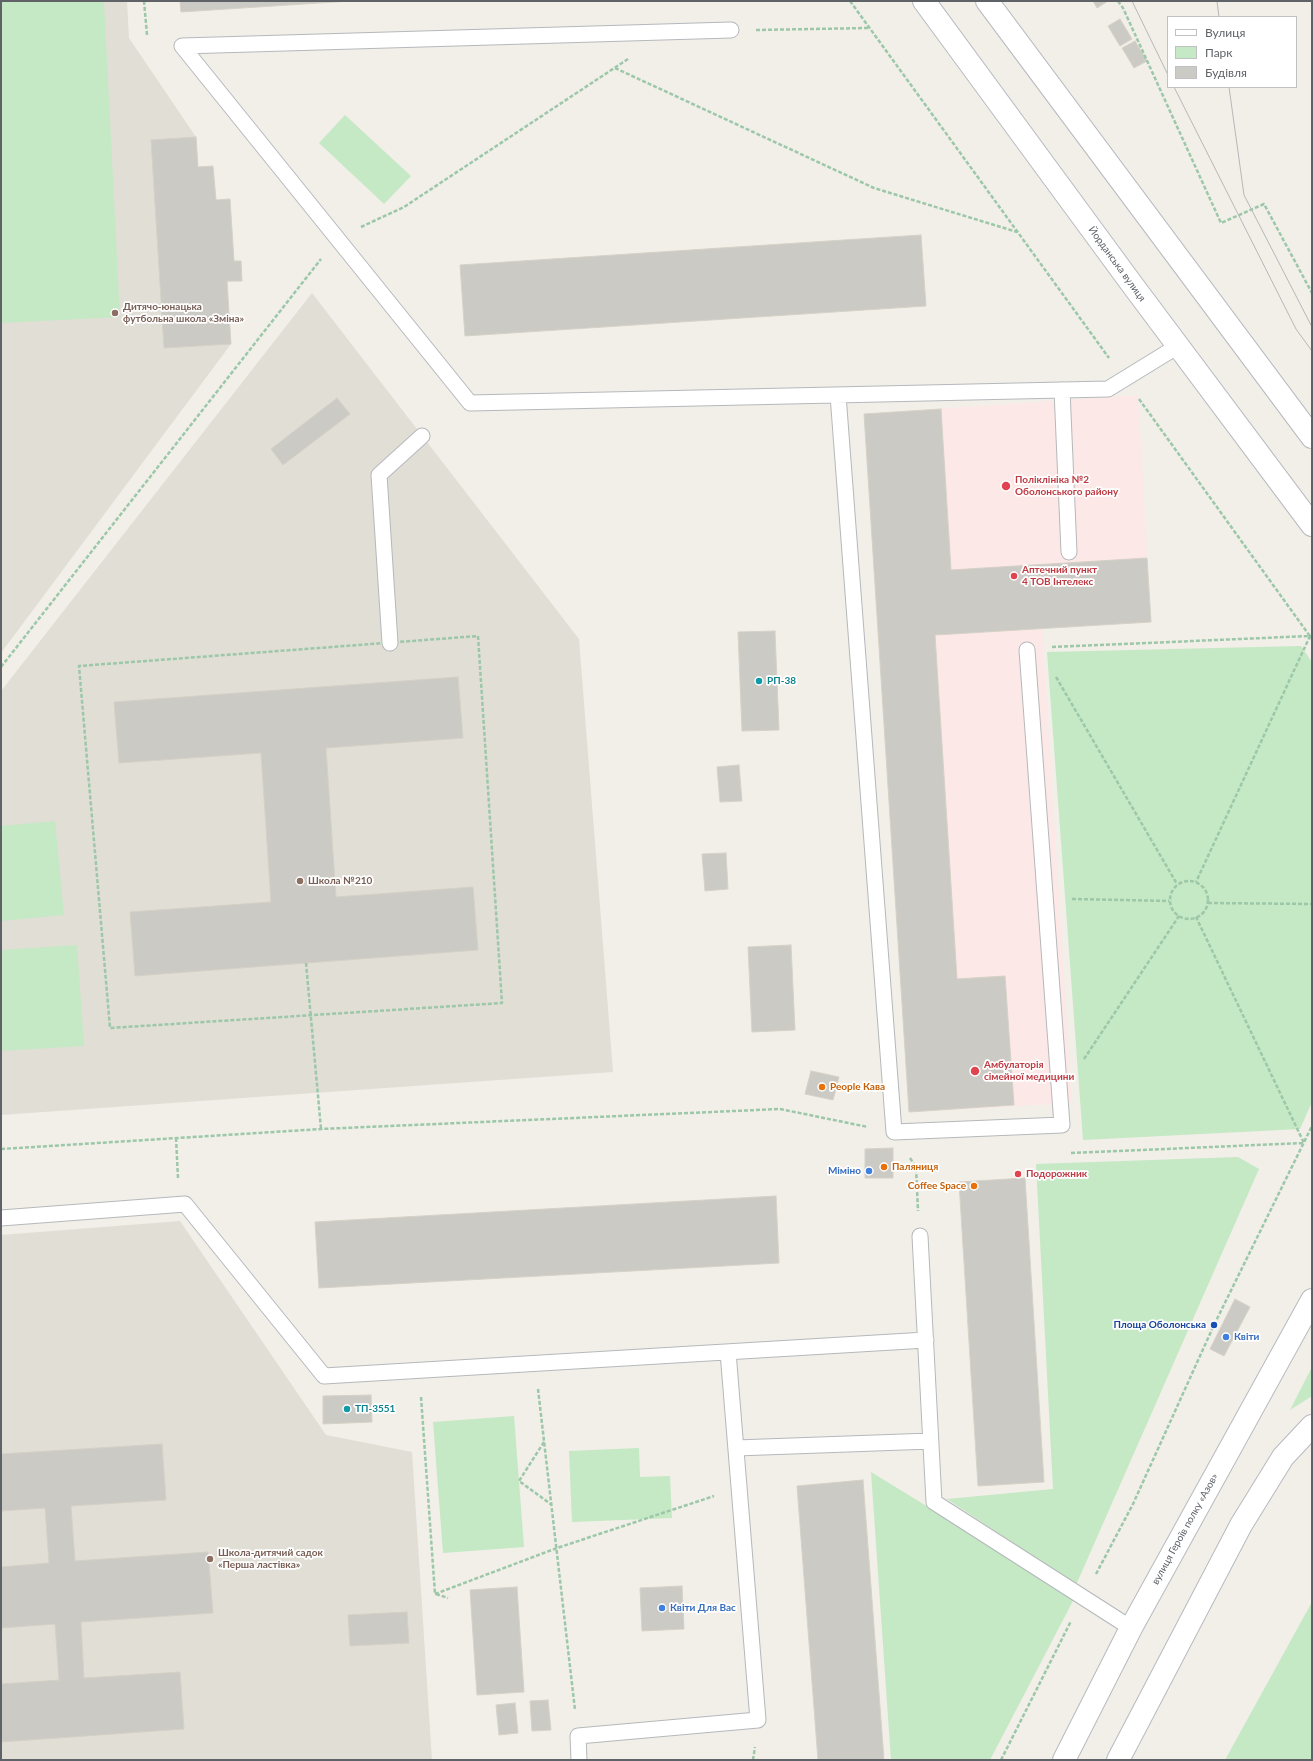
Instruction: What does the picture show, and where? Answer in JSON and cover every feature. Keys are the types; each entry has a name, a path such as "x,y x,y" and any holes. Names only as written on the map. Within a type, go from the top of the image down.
{"main road":[{"name":"Йорданська вулиця","path":"924,1 1312,525"},
{"path":"987,1 1312,436"},
{"name":"вулиця Героїв полку «Азов»","path":"1064,1760 1131,1628 1312,1300"},
{"path":"1118,1760 1241,1525 1283,1457 1312,1426"}],"lane":[{"path":"731,30 182,46 336,239 470,403 1108,389 1178,346"},
{"path":"1062,390 1069,552"},
{"path":"838,395 894,1132 1062,1124 1027,650"},
{"path":"390,643 379,475 422,436"},
{"path":"1,1218 185,1204 324,1376 926,1340"},
{"path":"920,1236 934,1502 1131,1628"},
{"path":"579,1760 578,1736 758,1720 728,1352"},
{"path":"736,1448 931,1441"}],"path":[{"path":"144,1 147,35"},
{"path":"850,1 1311,637"},
{"path":"1118,1 1123,8 1221,223 1264,204 1312,293"},
{"path":"731,30 869,28"},
{"path":"1,667 336,239 404,207 670,32"},
{"path":"615,68 874,188 1017,232"},
{"path":"478,636 502,1003 311,1016 110,1028 79,666 478,636"},
{"path":"1046,647 1311,637"},
{"path":"1196,882 1311,637"},
{"path":"1054,674 1178,884"},
{"path":"1183,881 1196,882 1206,891 1208,903 1202,914 1196,917 1184,919 1174,912 1170,901 1170,895 1178,884 1183,881"},
{"path":"1070,899 1170,901"},
{"path":"1208,903 1312,904"},
{"path":"1080,1065 1179,916"},
{"path":"1196,917 1304,1143"},
{"path":"306,963 321,1129"},
{"path":"1,1149 321,1129 780,1109 894,1132 916,1167 920,1236"},
{"path":"1001,1760 1133,1504 1214,1325 1312,1126"},
{"path":"171,1179 178,1178 176,1138"},
{"path":"1071,1153 1304,1143"},
{"path":"534,1364 552,1505 578,1736"},
{"path":"419,1370 436,1594"},
{"path":"544,1441 519,1482 552,1505"},
{"path":"436,1594 557,1548 739,1487"},
{"path":"436,1594 448,1598"}],"shaded area":[{"name":"Дитячо-юнацька футбольна школа «Зміна»","path":"1,1 127,1 129,38 196,137 198,167 213,166 216,200 230,199 234,261 241,261 242,281 227,282 231,344 1,653"},
{"name":"Школа №210","path":"312,293 579,639 613,1072 1,1115 1,691"},
{"path":"1138,395 1151,622 1042,628 1072,1103 909,1112 864,414"},
{"name":"Школа-дитячий садок «Перша ластівка»","path":"180,1221 326,1435 412,1452 432,1760 1,1760 1,1235"}],"green space":[{"path":"1,1 104,1 120,317 1,323"},
{"path":"345,115 411,176 384,204 319,143"},
{"path":"1301,646 1312,662 1312,1102 1300,1129 1083,1140 1047,652"},
{"path":"55,821 64,915 1,921 1,826"},
{"path":"77,945 84,1046 1,1051 1,950"},
{"path":"1238,1157 1259,1169 1076,1585 947,1499 1053,1489 1036,1164"},
{"path":"1312,1367 1312,1396 1290,1410"},
{"path":"514,1416 524,1547 443,1553 433,1422"},
{"path":"639,1448 640,1477 670,1476 672,1518 572,1522 569,1451"},
{"path":"871,1472 1075,1597 990,1760 891,1760"},
{"path":"1312,1602 1312,1759 1225,1760"}],"building":[{"path":"180,1 350,1 181,12"},
{"path":"1093,1 1108,1 1097,8"},
{"path":"1120,19 1132,39 1120,46 1108,26"},
{"path":"1135,41 1147,61 1134,68 1122,48"},
{"path":"196,137 198,167 213,166 216,200 230,199 234,261 241,261 242,281 227,281 231,344 164,348 151,140"},
{"path":"921,235 926,306 465,336 460,265"},
{"path":"337,398 350,414 283,465 271,449"},
{"path":"941,409 951,570 1147,558 1151,622 935,635 957,979 1005,976 1014,1105 909,1112 864,414"},
{"name":"РП-38","path":"775,631 779,730 742,731 738,632"},
{"path":"458,677 463,738 326,748 336,897 473,887 478,950 135,976 130,912 271,902 261,753 119,763 114,702"},
{"path":"739,765 742,801 720,802 717,767"},
{"path":"726,853 728,889 705,891 702,854"},
{"path":"791,945 795,1030 752,1032 748,947"},
{"path":"811,1071 839,1077 833,1100 805,1094"},
{"path":"893,1148 893,1178 865,1178 865,1149"},
{"path":"1025,1178 1044,1482 978,1486 959,1182"},
{"path":"776,1196 779,1263 319,1288 315,1222"},
{"path":"1235,1299 1250,1307 1224,1356 1210,1349"},
{"name":"ТП-3551","path":"371,1395 372,1422 323,1424 323,1396"},
{"path":"162,1444 166,1500 71,1506 75,1561 208,1552 213,1613 81,1622 84,1678 180,1672 184,1729 1,1742 1,1684 59,1680 55,1624 1,1628 1,1567 49,1563 45,1508 1,1511 1,1454"},
{"path":"863,1480 884,1760 818,1760 797,1486"},
{"path":"682,1586 684,1629 642,1631 640,1588"},
{"path":"517,1587 524,1692 477,1695 470,1590"},
{"path":"407,1612 409,1643 350,1646 348,1615"},
{"path":"548,1700 551,1730 532,1731 530,1701"},
{"path":"515,1703 518,1733 499,1735 496,1705"}],"tram line":[{"path":"1132,1 1167,73"},
{"path":"1217,1 1219,16"},
{"path":"1175,88 1296,329 1312,351"},
{"path":"1229,88 1244,195 1312,327"}],"place":[{"name":"Дитячо-юнацька футбольна школа «Зміна»","path":"115,313"},
{"name":"Поліклініка №2 Оболонського району","path":"1006,486"},
{"name":"Аптечний пункт 4 ТОВ Інтелекс","path":"1014,576"},
{"name":"РП-38","path":"759,681"},
{"name":"Школа №210","path":"300,881"},
{"name":"Амбулаторія сімейної медицини","path":"975,1071"},
{"name":"People Кава","path":"822,1087"},
{"name":"Паляниця","path":"884,1167"},
{"name":"Міміно","path":"869,1171"},
{"name":"Подорожник","path":"1018,1174"},
{"name":"Coffee Space","path":"974,1186"},
{"name":"Площа Оболонська","path":"1214,1325"},
{"name":"Квіти","path":"1226,1337"},
{"name":"ТП-3551","path":"347,1409"},
{"name":"Школа-дитячий садок «Перша ластівка»","path":"210,1559"},
{"name":"Квіти Для Вас","path":"662,1608"}]}
